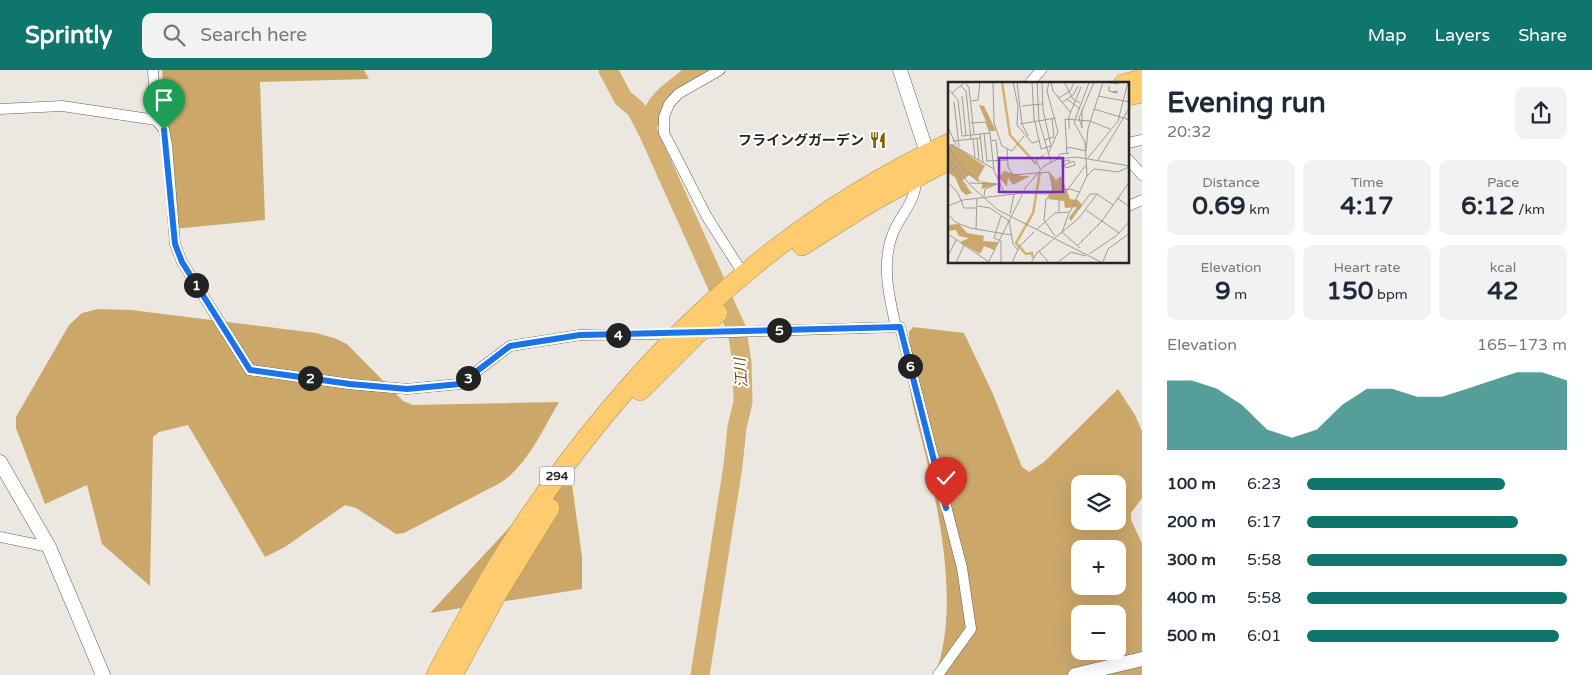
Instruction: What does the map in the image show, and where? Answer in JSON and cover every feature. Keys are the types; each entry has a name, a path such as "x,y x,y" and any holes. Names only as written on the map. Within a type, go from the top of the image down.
{"highway":[{"name":"294","path":"925,166 948,145"},
{"name":"294","path":"453,675 517,560 558,496 619,416 696,334 714,309 742,282 835,208 925,166 948,160"},
{"name":"294","path":"436,675 483,589 541,499 610,407 676,334 714,309"}],"street":[{"path":"153,70 156,120 164,130 167,145 175,244 182,262 250,370 350,384 407,389 460,384 510,346 580,335 696,334 727,331 900,327 962,568 971,629 938,675"},
{"path":"720,70 678,94 670,104 664,117 664,133 742,282"},
{"path":"896,327 887,287 887,260 893,232 916,194 925,166 900,70"},
{"path":"1031,82 1041,70"},
{"path":"0,109 62,106 156,120"},
{"path":"1130,161 1142,175"},
{"path":"1130,205 1142,200"},
{"path":"0,462 49,547 103,675"},
{"path":"0,537 49,547"},
{"path":"1075,675 1142,659"}],"shaded area":[{"path":"162,70 364,70 369,79 260,82 265,220 173,229"},
{"path":"682,70 710,70 670,93 660,109 657,135 646,112 660,88"},
{"path":"98,309 131,310 316,333 334,338 347,344 403,401 413,405 559,402 526,457 510,476 500,483 404,533 396,534 356,508 345,505 285,547 265,557 188,425 159,432 153,437 150,586 102,544 87,485 45,504 16,428 16,417 69,325 82,313"},
{"path":"913,327 964,333 993,394 1022,467 1029,472 1044,462 1118,389 1135,415 1142,431 1142,498 1131,513 1131,520 1142,543 1142,675 935,675 942,649 946,622 945,562 936,503 913,407 909,369 909,332"},
{"path":"569,463 582,557 582,589 430,613"}],"waterway":[{"name":"江川","path":"608,70 623,98 636,109 648,132 737,330 742,363 743,402 737,427 733,466 700,675"},
{"path":"650,121 657,105 664,97 680,84 704,70"}],"place":[{"name":"フライングガーデン","path":"878,140"}],"route":[{"path":"164,130 167,145 175,244 182,262 250,370 350,384 407,389 460,384 510,346 580,335 696,334 727,331 900,327 946,508"}]}
